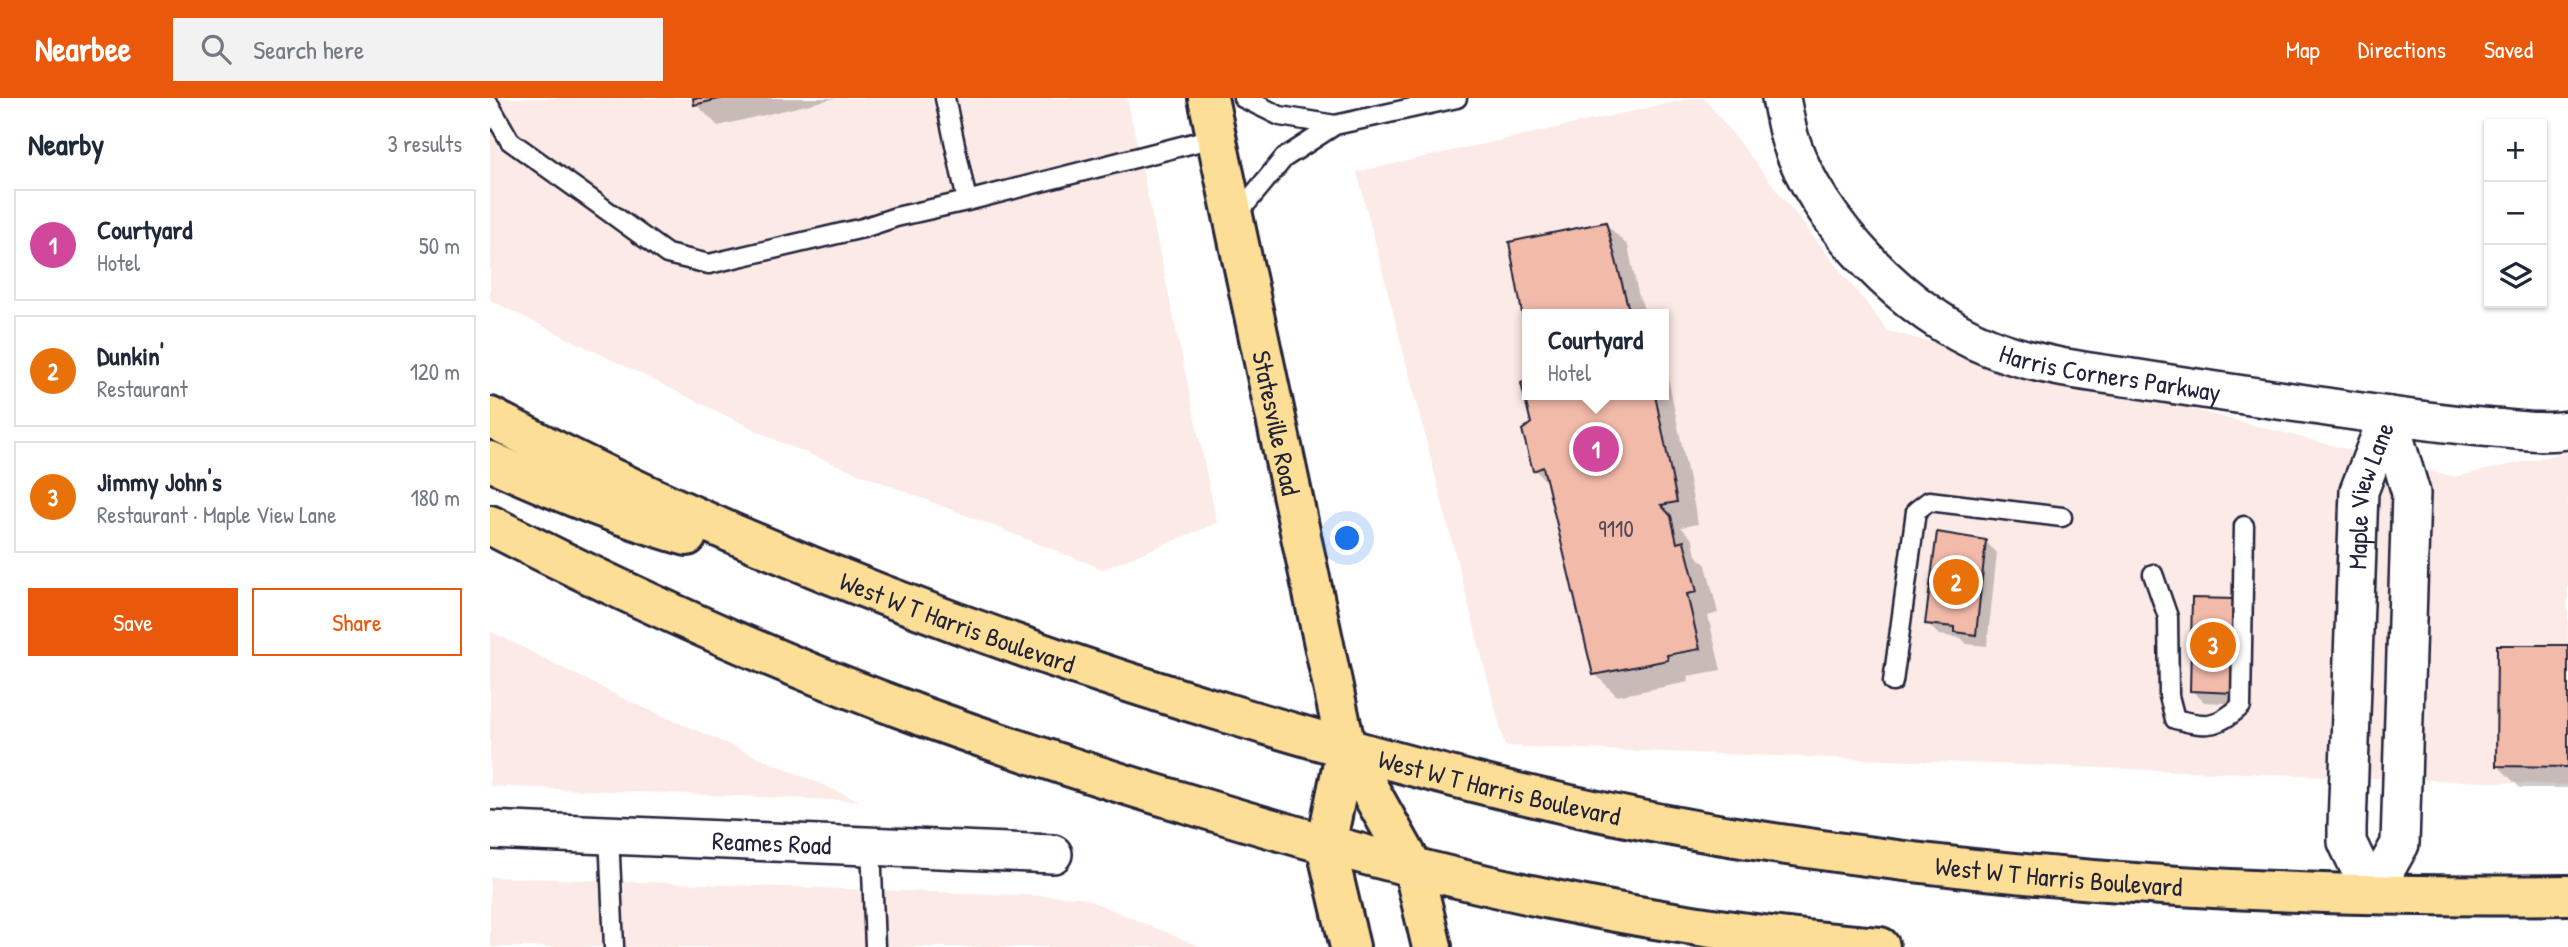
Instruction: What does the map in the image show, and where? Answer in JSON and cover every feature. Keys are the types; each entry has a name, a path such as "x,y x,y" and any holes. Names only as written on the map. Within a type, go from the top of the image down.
{"main road":[{"name":"Statesville Road","path":"1208,98 1346,748 1413,867 1432,947"},
{"name":"West W T Harris Boulevard","path":"490,418 610,479 837,579 951,622 1190,702 1460,779 1617,814 1745,838 1993,871 2242,890 2568,895"},
{"path":"490,461 557,491 652,526 837,579"},
{"path":"490,525 682,618 917,714 1124,784 1326,845 1516,891 1729,931 1880,947"},
{"name":"Statesville Road","path":"1346,748 1326,845 1350,947"}],"street":[{"name":"Harris Corners Parkway","path":"1781,98 1790,140 1815,194 1852,246 1893,285 1934,318 1988,347 2038,362 2104,374 2388,416 2463,426 2551,433 2568,430"},
{"name":"Maple View Lane","path":"2372,894 2347,842 2359,491 2388,416"},
{"name":"Maple View Lane","path":"2372,894 2400,844 2411,493 2388,416"},
{"name":"Reames Road","path":"490,830 1053,853"}],"lane":[{"path":"945,98 967,201"},
{"path":"1243,98 1280,116 1335,125"},
{"path":"1235,218 1284,158 1335,125 1457,98"},
{"path":"490,106 510,141 580,192 667,254 709,264 863,228 896,217 1217,137"},
{"path":"1893,682 1916,511 1929,501 2062,517"},
{"path":"2153,574 2168,617 2169,696 2175,719 2203,727 2231,715 2241,706 2244,526"},
{"path":"609,834 614,947"},
{"path":"870,845 875,947"}],"shaded area":[{"path":"490,98 1127,98 1217,523 1103,569 784,444 490,300"},
{"path":"1692,98 1704,98 1888,331 2455,477 2568,452 2568,785 1505,746 1357,172"},
{"path":"490,631 628,701 860,801 490,786"},
{"path":"490,877 1081,897 1201,947 490,947"}],"building":[{"path":"693,98 723,98 694,105"},
{"path":"1606,222 1629,309 1522,309 1522,313 1509,242"},
{"path":"1525,400 1656,400 1677,502 1661,505 1671,516 1677,543 1684,541 1697,592 1687,594 1700,649 1667,655 1668,660 1593,675 1543,467 1533,471 1522,430 1531,423"},
{"path":"1937,532 1986,540 1976,635 1954,632 1954,627 1925,624"},
{"path":"2192,598 2235,599 2234,693 2190,691"},
{"path":"2497,645 2568,645 2568,767 2496,766"}],"place":[{"name":"Courtyard","path":"1596,449"},
{"name":"Dunkin'","path":"1956,582"},
{"name":"Jimmy John's","path":"2213,645"}]}
